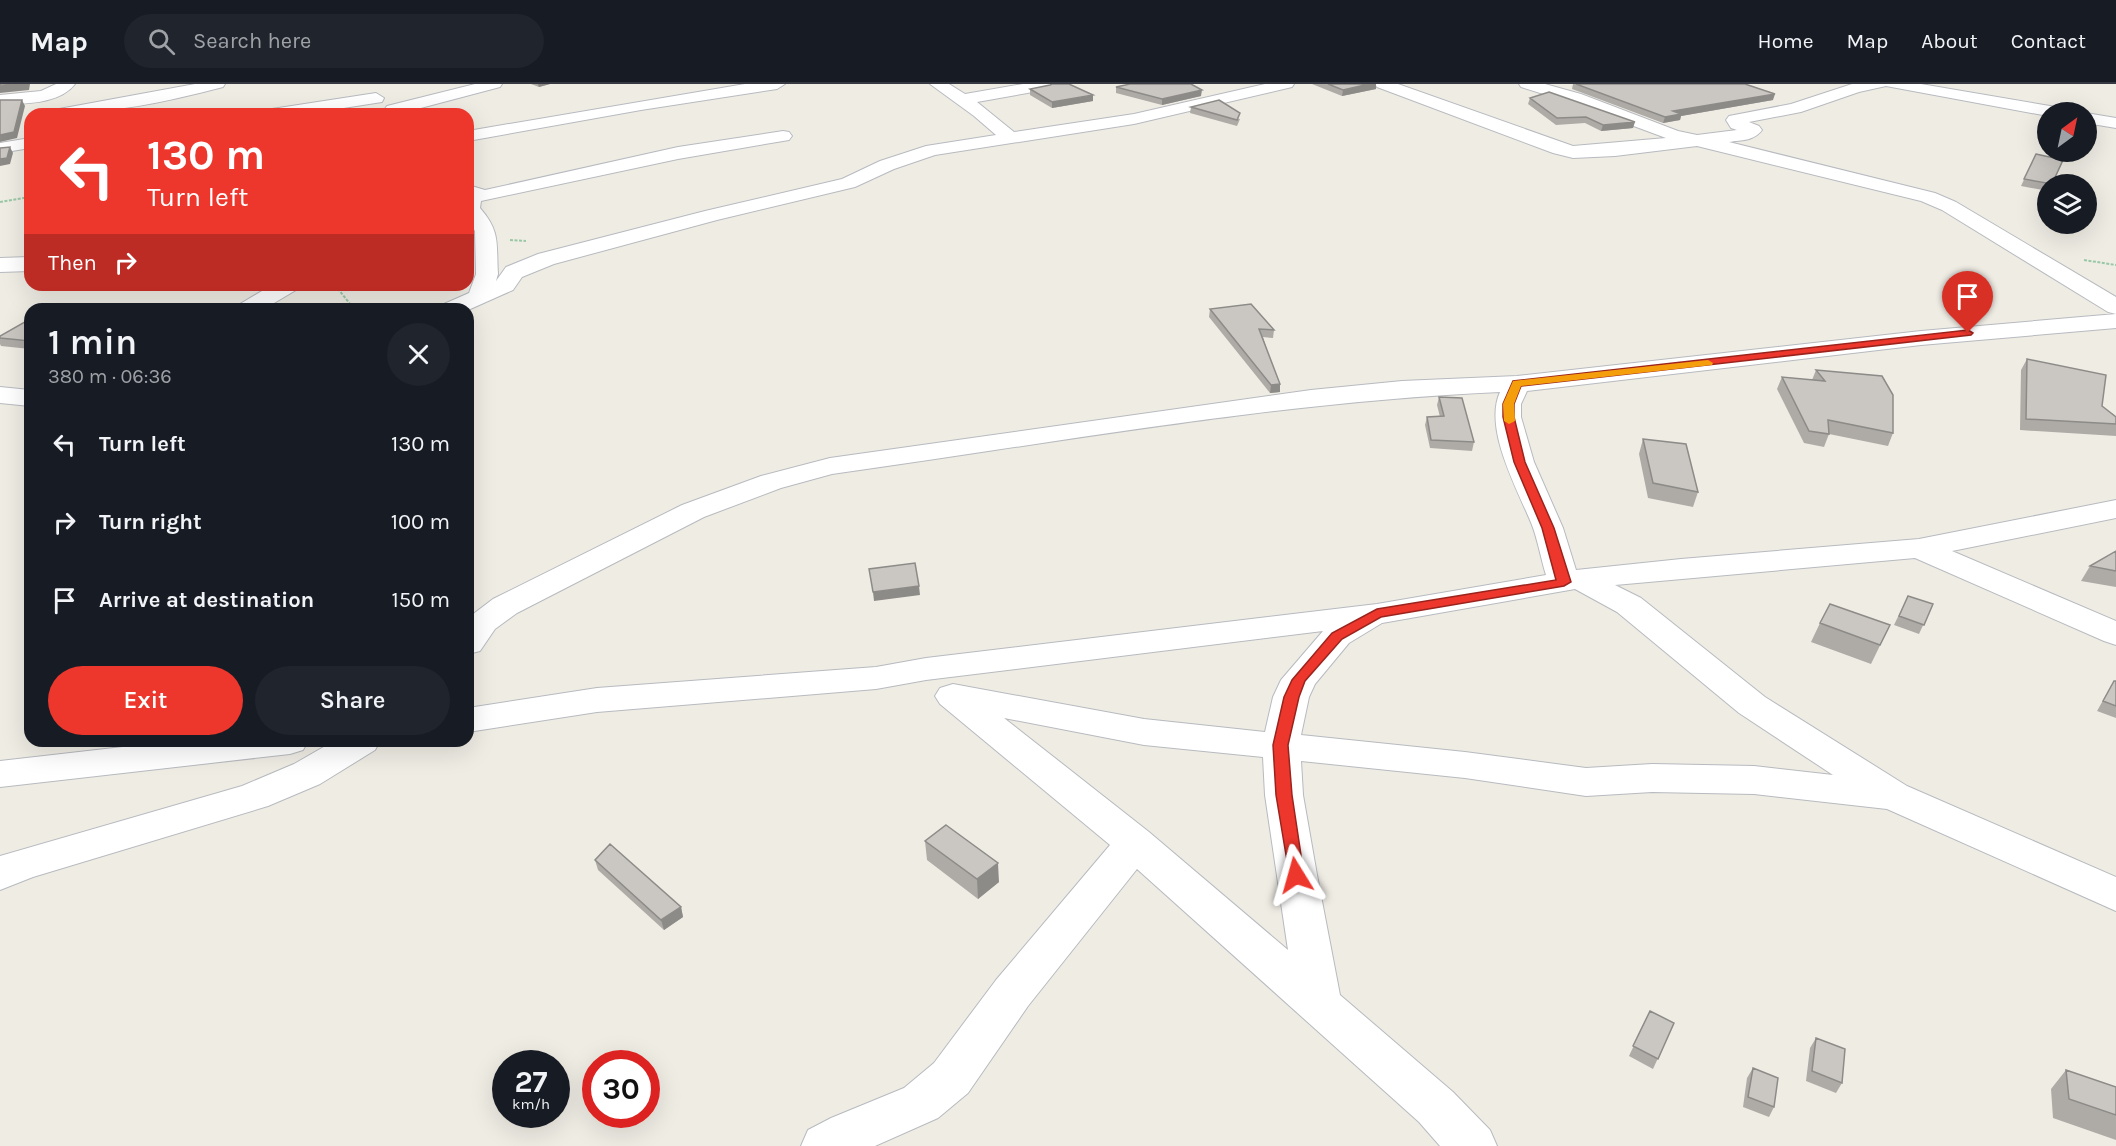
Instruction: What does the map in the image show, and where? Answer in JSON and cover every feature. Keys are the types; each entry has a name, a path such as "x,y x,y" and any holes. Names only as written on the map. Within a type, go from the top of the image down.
{"street":[{"path":"0,100 45,94 67,84"},
{"path":"95,108 156,98 217,84"},
{"path":"361,84 390,108"},
{"path":"409,108 494,84"},
{"path":"474,135 777,84"},
{"path":"938,84 992,121 1010,138"},
{"path":"962,100 1050,84"},
{"path":"466,303 505,285 514,272 546,259 712,215 848,183 887,165 932,150 1134,119 1286,84"},
{"path":"1383,84 1566,151 1615,150 1702,141 1753,132 1734,122 1737,119 1795,108 1856,88 1878,84"},
{"path":"1527,84 1575,98 1662,132 1937,201 2116,307"},
{"path":"1892,84 1943,88 2037,108"},
{"path":"311,108 376,98"},
{"path":"2097,120 2116,123"},
{"path":"474,193 484,196 678,153 783,136"},
{"path":"0,148 24,144"},
{"path":"474,222 485,231 488,274 479,297"},
{"path":"0,265 24,264"},
{"path":"258,303 278,291"},
{"path":"474,631 484,620 505,606 693,511 771,482 830,466 1311,398 1402,389 1517,384 1921,338 2116,321"},
{"path":"1517,384 1508,404 1508,417 1520,462 1572,581 1629,605 1752,705 1893,796 2116,895"},
{"path":"0,395 24,397"},
{"path":"940,682 1377,614 1572,581 1681,568 1919,548 2116,509"},
{"path":"1919,548 2116,634"},
{"path":"1319,1004 1284,795 1281,745 1291,697 1299,680 1337,636 1377,614"},
{"path":"474,712 876,678 940,682 1144,732 1466,765 1586,782 1652,778 1754,780 1893,796"},
{"path":"940,682 1135,843 1436,1107 1472,1146"},
{"path":"0,774 237,747"},
{"path":"0,874 254,796 307,774 352,747"},
{"path":"826,1146 848,1134 921,1103 951,1078 1012,993 1135,843"}],"path":[{"path":"0,202 24,198"},
{"path":"340,291 349,303"}],"building":[{"path":"0,84 25,84 0,86"},
{"path":"1052,84 1069,84 1093,95 1052,102 1030,89"},
{"path":"1130,84 1191,84 1202,90 1162,99 1116,87"},
{"path":"1328,84 1369,84 1343,90"},
{"path":"1576,84 1745,84 1775,94 1673,111 1681,114 1665,117"},
{"path":"1549,92 1635,122 1603,125 1586,117 1557,118 1530,98"},
{"path":"0,100 22,100 14,132 0,135"},
{"path":"1219,100 1240,113 1237,120 1191,107"},
{"path":"10,147 7,158 0,159 0,148"},
{"path":"2036,154 2037,162 2062,162 2057,174 2037,174 2037,181 2024,179"},
{"path":"1251,304 1274,330 1259,329 1280,384 1271,385 1210,309"},
{"path":"24,322 24,340 0,338"},
{"path":"2027,359 2106,375 2102,406 2116,417 2116,424 2026,419"},
{"path":"1816,370 1882,376 1893,395 1893,433 1828,420 1829,434 1809,431 1782,377 1825,381"},
{"path":"1439,397 1462,398 1474,442 1431,440 1427,417 1444,416"},
{"path":"1643,439 1686,444 1698,492 1653,483"},
{"path":"2116,551 2116,571 2090,566"},
{"path":"915,563 919,586 873,592 869,569"},
{"path":"1908,596 1933,604 1924,625 1899,616"},
{"path":"1830,604 1890,625 1880,645 1820,623"},
{"path":"2116,681 2116,706 2103,701"},
{"path":"946,825 998,863 977,879 925,841"},
{"path":"610,844 681,907 661,920 595,860"},
{"path":"1650,1011 1674,1023 1658,1059 1633,1046"},
{"path":"1816,1038 1845,1049 1842,1083 1812,1071"},
{"path":"1753,1068 1778,1078 1774,1107 1748,1097"},
{"path":"2066,1070 2116,1087 2116,1115 2069,1099"}],"slow traffic":[{"path":"1509,421 1508,404 1517,384 1708,363"}],"route":[{"path":"1296,875 1284,795 1281,745 1291,697 1299,680 1337,636 1377,614 1564,582 1548,528 1520,462 1508,417 1508,404 1517,384 1968,333"}]}
